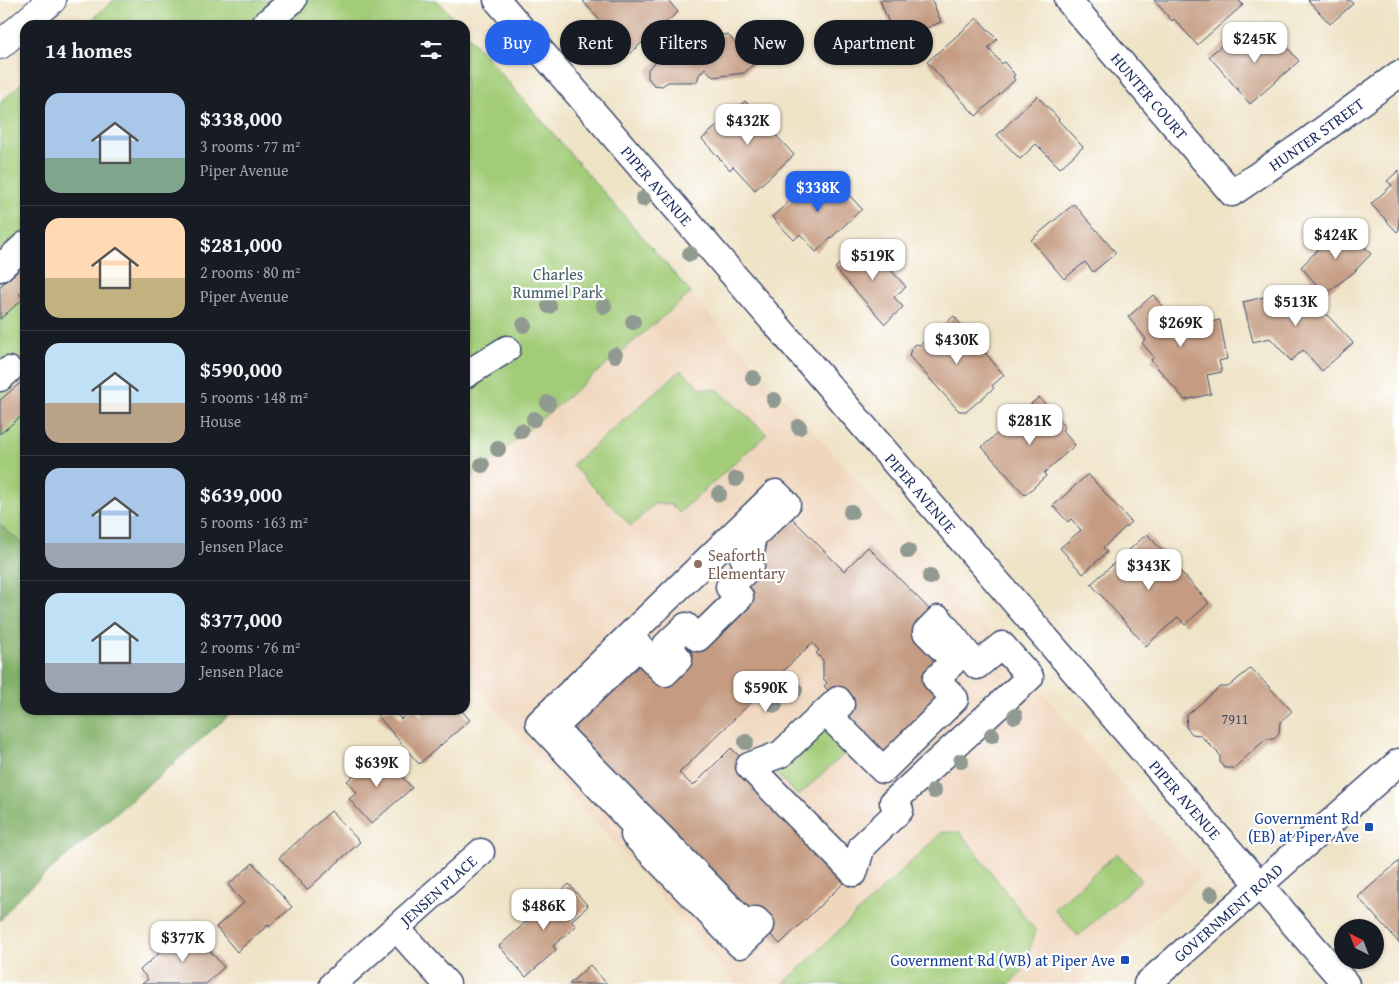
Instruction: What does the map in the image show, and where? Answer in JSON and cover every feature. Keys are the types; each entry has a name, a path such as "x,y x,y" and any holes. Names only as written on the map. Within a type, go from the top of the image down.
{"main road":[{"path":"29,20 52,0"},
{"path":"0,46 20,28"}],"street":[{"path":"270,20 293,0"},
{"name":"PIPER AVENUE","path":"497,0 1142,750 1346,984"},
{"name":"HUNTER COURT","path":"1068,0 1232,193"},
{"name":"HUNTER STREET","path":"1232,193 1308,141 1399,74"},
{"path":"0,268 20,250"},
{"path":"470,372 507,349"},
{"path":"776,493 787,504 747,542 752,548 743,557 751,566 729,587 740,598 698,638 686,626 666,645 679,659 665,673 639,646 554,728 749,927 756,920 761,925 743,942 740,944 634,835 639,830 539,723 776,493"},
{"path":"939,619 977,666 1002,645 1030,677 892,802 900,810 862,846 854,873 749,766 780,754 838,700 842,704 829,716 883,770 955,698 936,679 954,661 926,632 939,619"},
{"name":"GOVERNMENT ROAD","path":"1146,984 1399,762"},
{"name":"JENSEN PLACE","path":"333,984 481,852"},
{"name":"JENSEN PLACE","path":"396,928 447,984"}],"shaded area":[{"name":"Seaforth Elementary","path":"691,293 1002,645 1201,876 1080,984 737,984 470,680 470,479"}],"green space":[{"path":"114,0 437,0 455,20 92,20"},
{"name":"Charles Rummel Park","path":"470,38 485,55 485,65 494,65 691,293 470,479"},
{"path":"20,85 20,715 24,715 0,874 0,103"},
{"path":"681,370 701,388 718,390 767,434 679,513 670,504 654,504 631,526 572,465"},
{"path":"0,525 20,541 20,715 229,715 18,898 0,921"},
{"path":"825,713 854,745 798,796 768,765"},
{"path":"942,832 960,832 1036,931 1022,972 1010,984 783,984"},
{"path":"1117,853 1141,880 1078,936 1054,909"}],"building":[{"path":"668,0 678,12 669,20 641,20 641,44 631,52 631,20 599,20 583,1"},
{"path":"880,0 932,0 941,22 933,25 933,20 888,20"},
{"path":"1154,0 1238,0 1243,5 1197,45"},
{"path":"1308,0 1350,0 1353,4 1330,24"},
{"path":"977,18 997,39 988,48 1015,75 1013,77 1015,80 976,116 930,65 933,65 933,57"},
{"path":"1271,29 1299,61 1250,104 1209,56 1231,38 1244,53"},
{"path":"725,35 728,35 735,43 735,65 753,65 744,73 713,77 705,68 699,75 697,82 668,82 662,86 654,85 648,78 648,69 653,65 725,65"},
{"path":"1037,96 1083,147 1060,168 1036,144 1020,159 997,135"},
{"path":"745,101 794,155 755,190 733,166 730,170 702,139"},
{"path":"1399,170 1399,230 1397,232 1371,204 1392,185 1387,181"},
{"path":"828,172 862,209 816,252 800,234 794,240 772,217 794,197 797,201"},
{"path":"1074,204 1116,253 1093,272 1085,262 1064,279 1031,240"},
{"path":"1346,227 1371,254 1353,273 1325,294 1301,267 1326,241"},
{"path":"865,241 906,287 894,297 903,307 885,324 835,268"},
{"path":"20,269 20,302 0,319 0,286"},
{"path":"1302,288 1353,343 1322,371 1303,350 1291,361 1270,338 1253,342 1243,302"},
{"path":"1153,295 1184,331 1191,329 1190,323 1220,320 1227,359 1219,361 1222,372 1207,375 1211,394 1185,400 1151,360 1154,357 1142,343 1146,339 1128,317"},
{"path":"954,316 1004,375 992,386 994,388 967,411 959,411 909,356 911,349 916,344 920,345"},
{"path":"20,383 20,417 0,434 0,400"},
{"path":"1039,397 1065,427 1062,430 1075,445 1044,473 1046,476 1025,495 982,447"},
{"path":"1088,474 1131,522 1103,548 1107,552 1083,574 1060,548 1081,530 1071,519 1068,522 1053,506"},
{"path":"782,508 844,571 868,547 939,619 954,661 936,679 955,699 883,770 829,716 841,704 824,686 827,683 823,678 823,660 816,653 819,650 812,643 679,773 693,786 731,748 854,873 780,944 554,728 639,646 666,645 698,638 729,587"},
{"path":"1147,534 1209,603 1185,625 1178,617 1146,646 1091,584"},
{"path":"1251,668 1292,711 1280,722 1279,734 1274,739 1266,739 1234,768 1224,768 1220,762 1220,755 1200,735 1192,734 1186,727 1187,715 1220,687 1228,687"},
{"path":"377,715 397,715 401,719 406,715 419,715 421,717 423,715 466,715 470,720 419,764"},
{"path":"380,752 412,788 371,824 349,799 357,793 347,781"},
{"path":"331,811 360,842 307,890 279,858"},
{"path":"1399,861 1399,943 1384,926 1384,919 1378,919 1358,897"},
{"path":"253,863 292,907 237,952 216,927 244,903 228,885"},
{"path":"569,884 588,906 571,921 576,926 553,946 556,950 526,977 499,946"},
{"path":"189,927 224,967 206,984 142,984 148,979 140,970"},
{"path":"590,965 607,984 569,984"}],"place":[{"name":"Seaforth Elementary","path":"698,564"},
{"name":"Government Rd (EB) at Piper Ave","path":"1369,827"},
{"name":"Government Rd (WB) at Piper Ave","path":"1125,960"}]}
